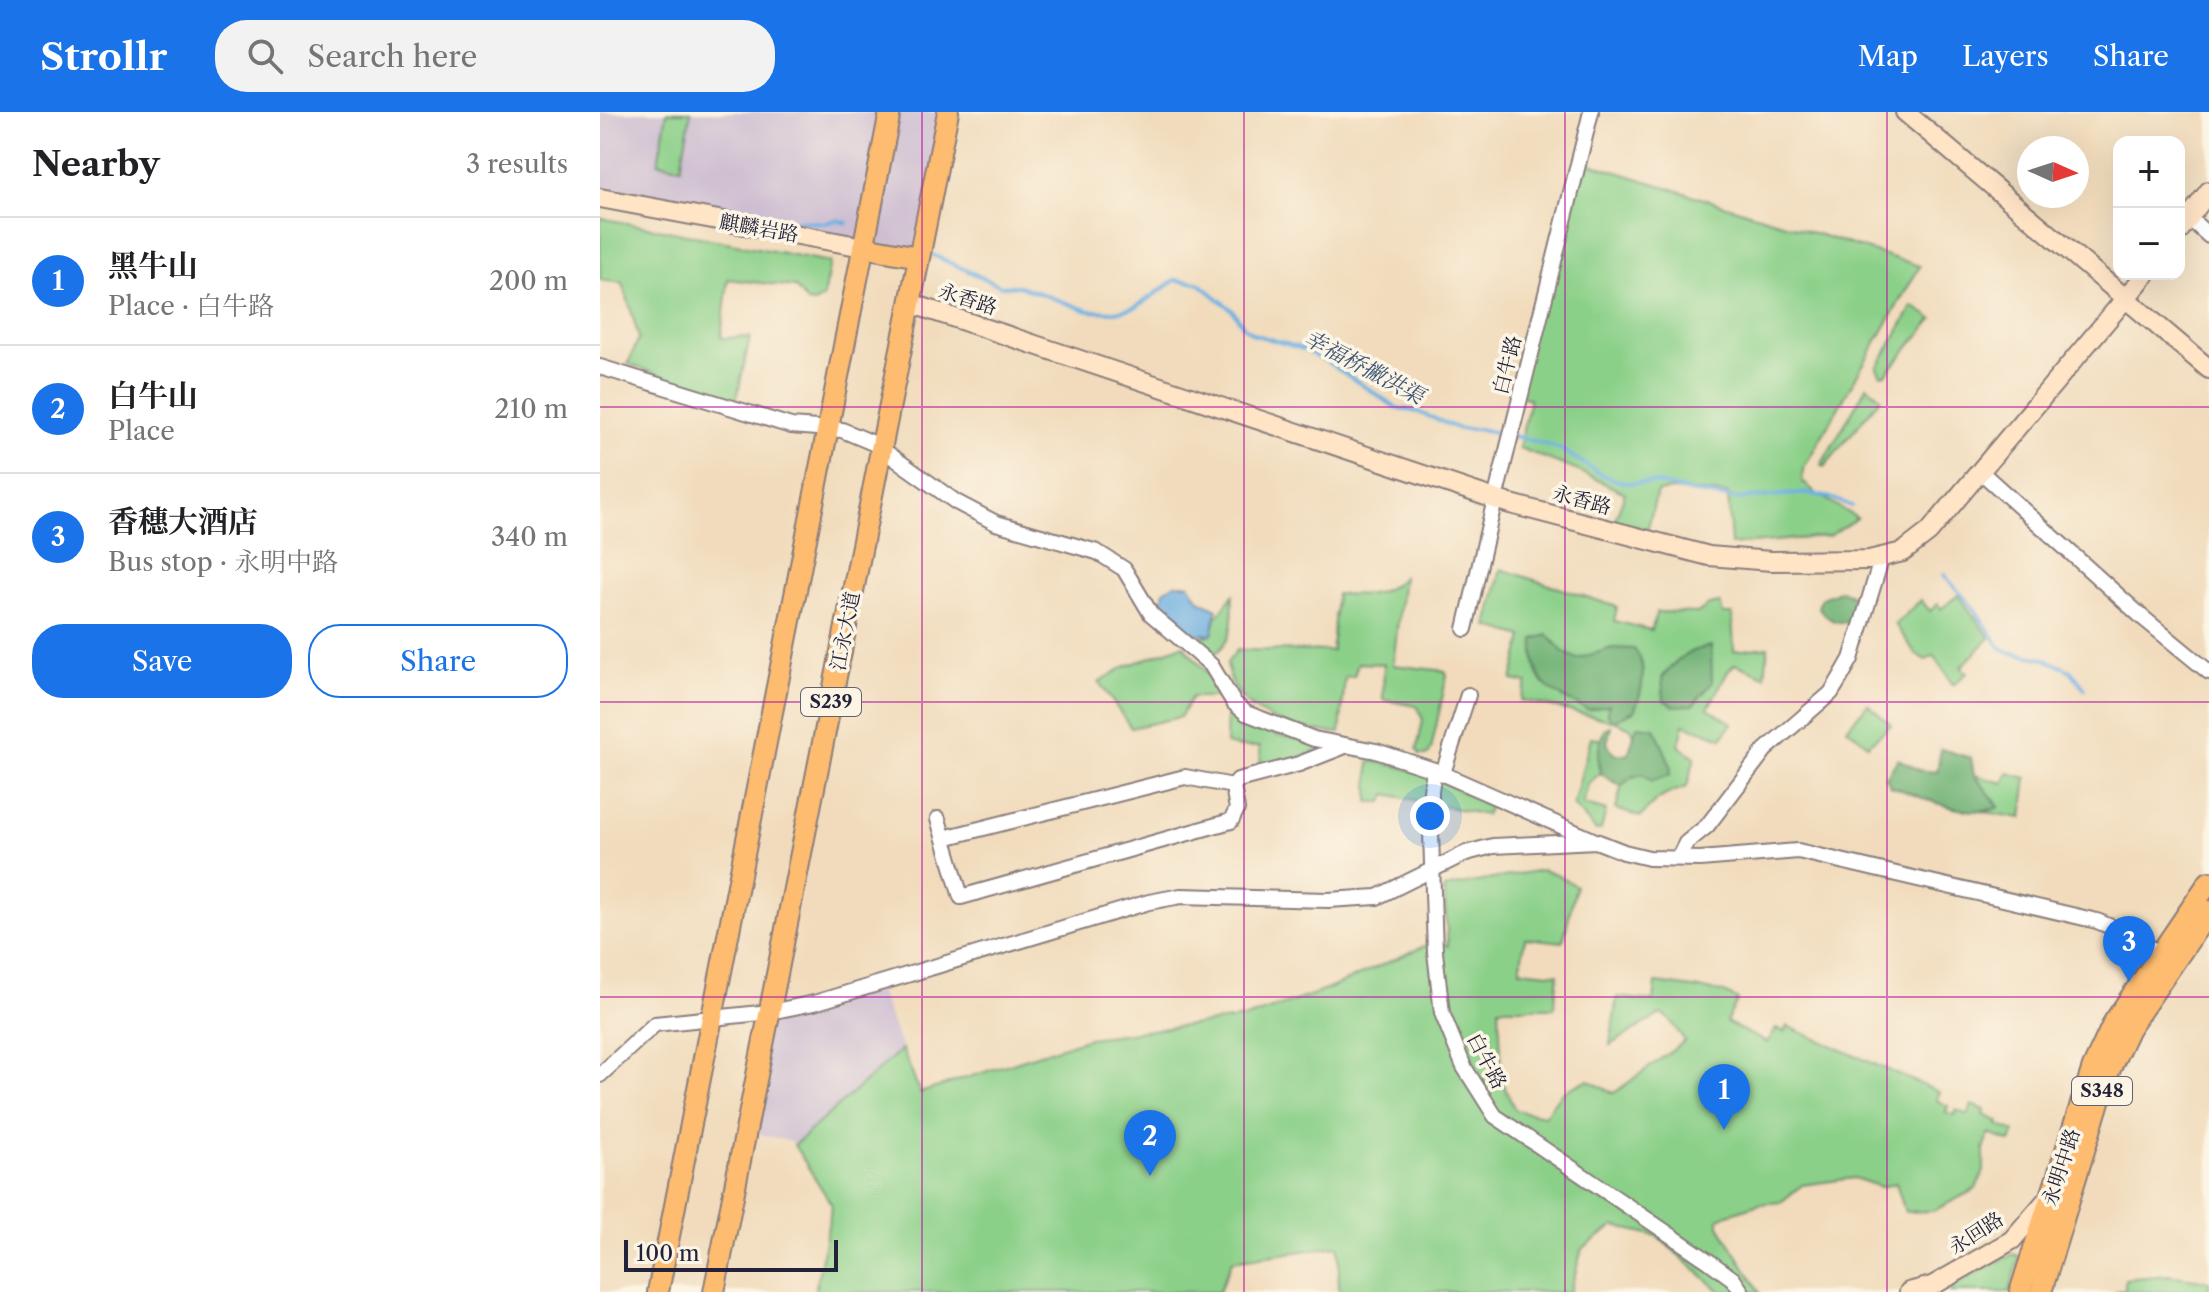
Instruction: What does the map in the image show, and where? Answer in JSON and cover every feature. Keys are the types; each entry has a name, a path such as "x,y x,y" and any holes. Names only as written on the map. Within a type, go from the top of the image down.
{"main road":[{"name":"S239","path":"658,1292 890,112"},
{"name":"江永大道","path":"714,1292 948,112"},
{"path":"1905,112 2209,369"},
{"path":"2185,224 2209,191"},
{"name":"麒麟岩路","path":"600,198 919,257"},
{"name":"永香路","path":"910,303 1495,499 1709,556 1771,561 1869,560 1903,552 1929,532 2141,280"},
{"name":"永明中路","path":"2020,1292 2093,1067 2114,1022 2209,882"},
{"name":"永明中路","path":"2041,1292 2107,1075 2129,1028 2209,911"},
{"name":"永回路","path":"1909,1292 1932,1286 2012,1240 2053,1193"}],"street":[{"name":"白牛路","path":"1465,629 1591,112"},
{"path":"2185,225 2209,236"},
{"path":"600,367 791,426 842,430 873,443 956,502 996,523 1097,552 1124,569 1151,614 1211,665 1234,703 1246,713 1314,739 1376,751 1439,772 1624,852 1649,858 1700,859 1798,851 2097,921 2137,938 2160,955"},
{"path":"1981,472 2142,617 2209,672"},
{"path":"1679,857 1686,843 1707,826 1765,750 1831,693 1851,659 1882,557"},
{"name":"白牛路","path":"1468,695 1431,791 1435,952 1442,1013 1464,1067 1495,1116 1710,1262 1733,1279 1742,1292"},
{"path":"938,819 961,897 1231,821 1237,809 1233,786 1238,780 1299,764 1346,745"},
{"path":"944,838 1185,777 1233,786"},
{"path":"600,1075 655,1024 770,1012 814,1003 1149,902 1181,896 1365,899 1377,897 1466,853 1493,846 1596,841"}],"shaded area":[{"path":"600,112 948,112 919,257 600,199"},
{"path":"878,988 920,1094 832,1205 792,1142 746,1131 768,1021"}],"green space":[{"path":"667,112 691,112 681,167 658,163"},
{"path":"1582,161 1920,266 1803,469 1802,481 1857,518 1829,536 1731,545 1728,494 1673,490 1657,492 1645,539 1611,530 1625,493 1519,448 1530,399 1510,392"},
{"path":"600,218 830,262 823,298 814,303 807,302 795,287 728,279 721,338 750,337 736,402 628,364 639,338 623,283 600,280"},
{"path":"1913,306 1933,319 1886,374 1881,375 1877,368"},
{"path":"1867,386 1881,398 1824,467 1821,465"},
{"path":"1501,569 1617,607 1614,621 1651,630 1657,612 1697,613 1709,605 1720,603 1723,614 1732,614 1734,651 1768,647 1765,676 1735,664 1708,708 1732,723 1722,738 1684,724 1679,746 1695,757 1687,787 1661,798 1641,817 1616,809 1634,735 1631,728 1614,721 1521,700 1527,683 1512,680 1523,637 1487,626"},
{"path":"1403,577 1393,665 1445,671 1447,675 1428,755 1420,755 1417,749 1423,720 1417,706 1383,700 1384,664 1358,663 1354,676 1345,677 1340,733 1286,724 1253,708 1241,696 1232,681 1227,663 1237,650 1332,651 1336,594 1380,592"},
{"path":"1841,590 1854,597 1859,611 1852,622 1832,620 1818,607 1822,598"},
{"path":"1233,595 1227,640 1217,652 1200,647 1195,640 1212,634 1216,618"},
{"path":"1958,595 1990,638 1961,667 1967,673 1953,685 1934,655 1926,660 1916,654 1895,624 1921,600 1930,611 1938,604 1941,609"},
{"path":"1548,635 1563,652 1577,659 1612,648 1634,649 1643,671 1634,711 1612,721 1607,712 1609,705 1588,710 1545,685 1536,668 1534,639"},
{"path":"1183,645 1249,722 1275,735 1331,746 1261,772 1260,747 1226,744 1227,701 1223,697 1192,697 1180,717 1131,728 1099,682 1124,667"},
{"path":"1711,646 1712,683 1693,705 1674,706 1664,700 1662,678 1667,671 1683,656"},
{"path":"1868,704 1891,725 1868,745 1847,728"},
{"path":"1611,726 1607,743 1614,754 1628,755 1637,726 1655,728 1671,766 1670,775 1652,781 1643,774 1632,777 1621,786 1601,774 1600,746 1604,729"},
{"path":"1591,737 1601,739 1600,773 1588,784 1583,804 1606,811 1601,830 1596,831 1573,805"},
{"path":"1941,749 1971,758 1974,775 1999,807 1973,811 1959,809 1890,786 1886,777 1898,759 1919,770 1937,772"},
{"path":"1369,761 1401,767 1446,784 1490,805 1486,815 1386,794 1383,802 1369,802"},
{"path":"2008,773 2027,778 2022,818 1985,812 1999,806 1974,775 2003,783"},
{"path":"1541,870 1556,874 1576,886 1563,942 1525,938 1520,970 1558,974 1554,1008 1499,1008 1502,1081 1515,1110 1544,1116 1562,1092 1587,1080 1614,1093 1685,1041 1669,1019 1661,1014 1610,1045 1617,997 1654,1001 1656,983 1722,992 1738,1000 1726,1022 1767,1043 1776,1029 1784,1032 1787,1026 1939,1092 1936,1100 1948,1106 1946,1112 1954,1115 1956,1110 1968,1115 1972,1105 1985,1110 1984,1115 2015,1132 2011,1142 1989,1134 1984,1149 1984,1171 1976,1189 1933,1211 1905,1212 1896,1183 1881,1187 1854,1178 1802,1185 1781,1202 1760,1204 1719,1219 1719,1226 1760,1292 1721,1292 1657,1236 1614,1226 1582,1249 1570,1292 1340,1292 1338,1246 1232,1261 1219,1292 815,1292 832,1205 794,1145 902,1049 920,1093 1089,1038 1246,1018 1326,990 1438,940 1448,946 1444,888"},
{"path":"2013,1254 2019,1256 2019,1261 2009,1292 1950,1292 1952,1286"},
{"path":"2168,1275 2209,1281 2209,1292 2115,1292 2125,1289 2125,1279"}],"water":[{"path":"1175,584 1189,584 1199,600 1217,609 1212,634 1181,634 1161,605 1164,591"}],"waterway":[{"name":"幸福桥撇洪渠","path":"797,221 825,223 836,220 847,223"},
{"name":"幸福桥撇洪渠","path":"933,255 1001,286 1019,286 1089,311 1116,312 1136,307 1175,280 1199,283 1232,310 1253,334 1303,349 1397,408 1418,412 1459,429 1479,429 1559,448 1602,475 1625,483 1656,483 1737,499 1807,493 1852,506"},
{"name":"幸福桥撇洪渠","path":"1944,575 1975,610 2000,647 2008,652 2045,659 2071,671 2085,689"}],"place":[{"name":"香穗大酒店","path":"2129,982"},
{"name":"黑牛山","path":"1724,1130"},
{"name":"白牛山","path":"1150,1176"}]}
